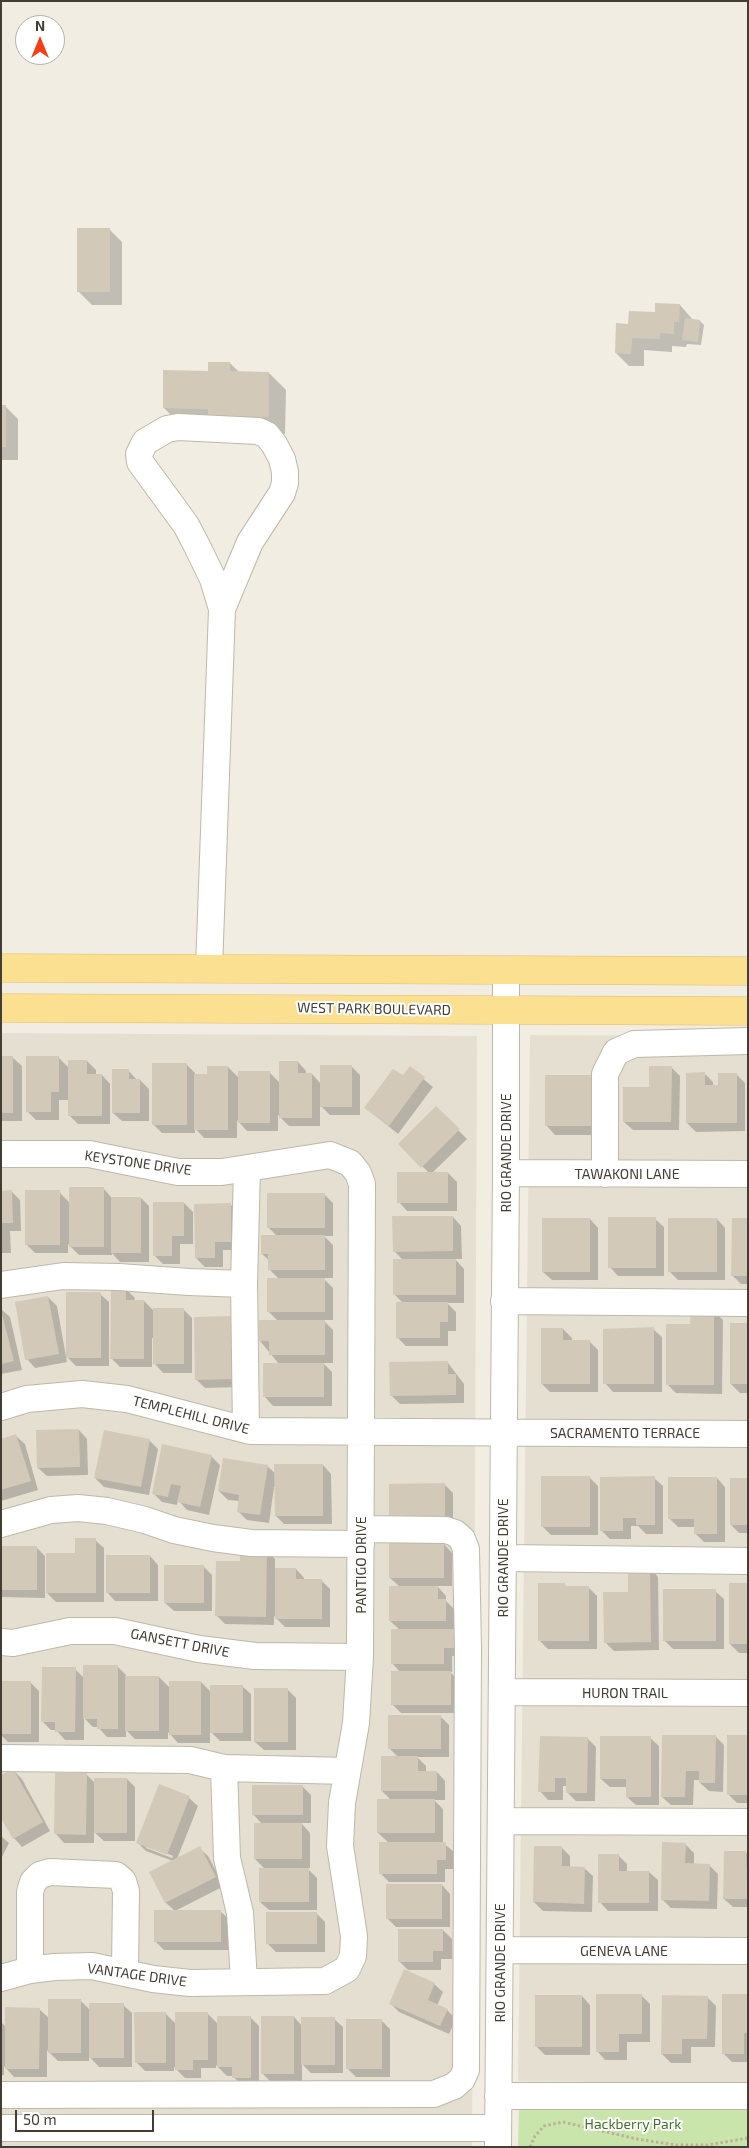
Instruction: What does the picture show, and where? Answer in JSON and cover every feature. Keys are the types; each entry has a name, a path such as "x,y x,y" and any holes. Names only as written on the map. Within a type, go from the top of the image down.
{"main road":[{"path":"1,968 748,971"},
{"path":"209,968 209,1008"},
{"name":"WEST PARK BOULEVARD","path":"1,1008 748,1011"}],"street":[{"path":"209,968 222,608 213,580 186,525 140,462 139,454 145,442 167,429 178,427 258,431 267,435 282,459 286,472 282,493 250,542 222,608"},
{"name":"RIO GRANDE DRIVE","path":"498,2137 506,970"},
{"path":"605,1174 605,1074 616,1052 634,1044 748,1041"},
{"name":"KEYSTONE DRIVE","path":"1,1154 89,1154 178,1172 222,1172 330,1155 350,1163 358,1172"},
{"path":"246,1430 244,1284 248,1168"},
{"name":"PANTIGO DRIVE","path":"353,1956 354,1936 340,1846 342,1803 356,1723 360,1657 362,1184 358,1172"},
{"name":"TAWAKONI LANE","path":"506,1173 748,1174"},
{"path":"1,1286 63,1276 244,1284"},
{"path":"504,1301 748,1303"},
{"name":"TEMPLEHILL DRIVE","path":"1,1407 28,1399 82,1394 128,1399 246,1430 503,1433"},
{"name":"SACRAMENTO TERRACE","path":"503,1433 748,1434"},
{"path":"1,1524 51,1510 78,1508 107,1511 145,1520 174,1530 251,1543 446,1530 455,1533 462,1539 466,1549 468,1648 466,2070 462,2079 454,2086 434,2094 1,2095"},
{"path":"503,1558 748,1560"},
{"name":"GANSETT DRIVE","path":"1,1642 13,1642 70,1631 115,1631 198,1649 255,1656 360,1657"},
{"name":"HURON TRAIL","path":"502,1692 748,1693"},
{"path":"1,1758 190,1760 224,1768 347,1771"},
{"path":"224,1768 227,1858 240,1913 244,1982"},
{"path":"501,1820 748,1822"},
{"path":"30,1970 30,1892 33,1882 40,1875 50,1872 116,1875 123,1881 126,1891 125,1972"},
{"name":"GENEVA LANE","path":"500,1950 748,1951"},
{"name":"VANTAGE DRIVE","path":"1,1978 30,1970 92,1966 153,1979 190,1983 325,1981 347,1969 353,1956"},
{"path":"498,2096 748,2096"},
{"path":"1,2128 359,2137 498,2137"}],"path":[{"path":"530,2147 535,2136 544,2126 563,2122 637,2140 676,2145 708,2145 748,2138"}],"shaded area":[{"path":"1,1033 477,1036 472,2147 1,2147"},
{"path":"530,1035 748,1036 748,2084 518,2081"}],"green space":[{"name":"Hackberry Park","path":"519,2101 748,2102 748,2147 518,2147"}],"building":[{"path":"77,228 110,228 110,292 77,292"},
{"path":"655,303 680,304 679,322 674,322 674,334 660,333 660,339 632,338 631,354 615,353 616,323 628,324 629,311 655,312"},
{"path":"685,318 700,320 698,342 682,340"},
{"path":"208,362 230,362 230,371 269,372 269,417 208,416 208,409 163,408 163,370 208,371"},
{"path":"1,405 6,405 6,447 1,447"},
{"path":"1,1056 13,1056 13,1113 1,1113"},
{"path":"26,1056 59,1056 59,1092 51,1092 51,1112 26,1112"},
{"path":"68,1060 87,1060 87,1074 102,1074 102,1116 68,1116"},
{"path":"279,1061 298,1061 298,1073 312,1073 312,1118 279,1118"},
{"path":"152,1063 187,1063 187,1125 152,1125"},
{"path":"320,1065 352,1065 352,1107 320,1107"},
{"path":"207,1066 228,1066 228,1130 194,1130 194,1074 207,1074"},
{"path":"410,1066 425,1077 389,1126 364,1108 393,1069 403,1075"},
{"path":"649,1066 672,1066 671,1122 623,1122 623,1087 649,1087"},
{"path":"112,1069 129,1069 129,1079 140,1079 140,1113 112,1113"},
{"path":"238,1071 270,1071 270,1123 238,1123"},
{"path":"705,1072 705,1085 718,1085 718,1073 737,1073 737,1123 686,1123 686,1073"},
{"path":"545,1075 591,1075 591,1126 545,1126"},
{"path":"436,1106 460,1129 421,1168 398,1144"},
{"path":"397,1172 448,1172 448,1203 397,1203"},
{"path":"69,1187 104,1187 104,1247 69,1247"},
{"path":"12,1190 13,1223 1,1223 1,1191"},
{"path":"25,1190 60,1190 60,1245 25,1245"},
{"path":"267,1193 325,1193 325,1228 267,1228"},
{"path":"111,1197 141,1197 141,1253 111,1253"},
{"path":"153,1202 184,1202 184,1236 172,1236 172,1256 153,1256"},
{"path":"231,1203 231,1242 215,1242 215,1258 195,1258 194,1204"},
{"path":"392,1216 453,1216 453,1251 393,1252"},
{"path":"608,1217 656,1217 656,1268 608,1268"},
{"path":"542,1218 590,1218 590,1272 542,1272"},
{"path":"668,1218 717,1218 717,1272 668,1272"},
{"path":"732,1218 748,1218 748,1276 731,1276"},
{"path":"261,1235 325,1235 325,1270 268,1270 268,1254 261,1254"},
{"path":"393,1259 456,1259 456,1295 393,1295"},
{"path":"267,1278 325,1278 325,1312 267,1312"},
{"path":"111,1287 126,1288 126,1300 144,1300 144,1359 110,1359"},
{"path":"66,1292 101,1292 101,1358 66,1358"},
{"path":"48,1296 59,1354 25,1360 15,1302"},
{"path":"396,1302 448,1302 448,1322 440,1322 440,1338 396,1338"},
{"path":"153,1308 184,1308 184,1364 153,1364"},
{"path":"1,1310 14,1361 1,1364"},
{"path":"691,1310 714,1310 714,1385 666,1385 666,1324 690,1324"},
{"path":"231,1316 232,1379 195,1380 194,1317"},
{"path":"259,1320 325,1320 325,1355 269,1355 269,1341 259,1341"},
{"path":"730,1323 748,1323 748,1384 730,1384"},
{"path":"654,1327 654,1384 603,1384 603,1329"},
{"path":"541,1328 563,1328 563,1340 590,1340 590,1384 541,1384"},
{"path":"448,1361 448,1374 456,1374 456,1395 390,1396 389,1362"},
{"path":"263,1363 324,1363 324,1397 263,1397"},
{"path":"79,1429 80,1467 37,1468 36,1430"},
{"path":"104,1430 150,1439 141,1487 94,1478"},
{"path":"16,1434 31,1481 1,1490 1,1439"},
{"path":"162,1444 212,1455 200,1507 177,1502 181,1486 171,1484 168,1497 152,1494"},
{"path":"223,1458 268,1465 260,1515 237,1512 239,1495 218,1491"},
{"path":"274,1464 323,1464 323,1516 275,1516"},
{"path":"541,1476 590,1476 590,1527 541,1527"},
{"path":"655,1476 655,1525 636,1525 636,1518 623,1518 623,1531 600,1531 600,1477"},
{"path":"668,1477 717,1477 717,1534 694,1534 694,1519 668,1519"},
{"path":"730,1478 748,1478 748,1525 730,1525"},
{"path":"445,1483 445,1518 389,1519 389,1484"},
{"path":"75,1538 96,1538 96,1593 46,1593 46,1553 75,1553"},
{"path":"389,1543 444,1543 444,1578 389,1578"},
{"path":"1,1546 37,1546 37,1590 1,1590"},
{"path":"240,1549 267,1550 266,1617 215,1616 216,1561 240,1561"},
{"path":"106,1555 150,1555 150,1593 106,1593"},
{"path":"164,1565 204,1565 204,1603 164,1603"},
{"path":"628,1567 650,1567 651,1642 604,1643 603,1592 628,1592"},
{"path":"275,1568 296,1568 296,1579 322,1579 322,1619 275,1619"},
{"path":"538,1583 565,1583 565,1586 589,1586 589,1641 538,1641"},
{"path":"729,1583 748,1583 748,1644 729,1644"},
{"path":"389,1586 438,1586 438,1599 446,1599 446,1621 389,1621"},
{"path":"663,1589 716,1589 716,1641 663,1641"},
{"path":"391,1629 455,1629 455,1648 444,1648 444,1664 391,1664"},
{"path":"83,1665 118,1665 118,1729 97,1729 97,1719 83,1719"},
{"path":"42,1667 76,1667 75,1732 55,1732 55,1722 41,1722"},
{"path":"391,1671 451,1671 451,1705 391,1705"},
{"path":"125,1676 159,1676 159,1731 125,1731"},
{"path":"1,1681 31,1681 31,1734 1,1734"},
{"path":"169,1681 201,1681 201,1735 169,1735"},
{"path":"210,1685 243,1685 243,1733 210,1733"},
{"path":"254,1688 288,1688 288,1742 254,1742"},
{"path":"388,1715 441,1715 441,1749 388,1749"},
{"path":"662,1735 716,1735 715,1783 699,1783 699,1771 686,1771 685,1797 661,1797"},
{"path":"727,1735 748,1735 748,1795 727,1795"},
{"path":"540,1736 588,1737 587,1793 566,1793 566,1778 555,1778 555,1792 538,1792"},
{"path":"600,1736 651,1736 651,1797 626,1797 626,1779 600,1779"},
{"path":"381,1756 418,1756 418,1771 437,1771 437,1791 381,1791"},
{"path":"13,1769 43,1822 13,1839 1,1818 1,1775"},
{"path":"55,1773 87,1773 86,1835 54,1834"},
{"path":"94,1778 127,1778 127,1833 94,1833"},
{"path":"159,1784 190,1796 167,1855 136,1843"},
{"path":"252,1785 303,1785 303,1815 252,1815"},
{"path":"377,1799 435,1799 435,1833 377,1833"},
{"path":"254,1823 302,1823 302,1859 254,1859"},
{"path":"379,1842 446,1842 446,1860 437,1860 437,1874 379,1874"},
{"path":"662,1842 686,1843 685,1863 710,1864 709,1901 661,1900"},
{"path":"200,1846 216,1877 165,1903 149,1872"},
{"path":"534,1846 562,1846 562,1866 585,1867 584,1904 533,1902"},
{"path":"724,1851 746,1851 748,1899 723,1899"},
{"path":"598,1854 619,1854 619,1871 649,1871 649,1903 598,1903"},
{"path":"259,1868 309,1868 309,1902 259,1902"},
{"path":"386,1884 442,1884 442,1919 386,1919"},
{"path":"154,1910 221,1910 221,1942 154,1942"},
{"path":"266,1912 317,1912 317,1944 266,1944"},
{"path":"398,1929 443,1929 443,1951 433,1951 433,1962 398,1962"},
{"path":"404,1969 435,1983 428,2000 448,2009 440,2026 389,2004"},
{"path":"596,1994 642,1994 642,2034 619,2034 619,2052 596,2052"},
{"path":"722,1994 748,1994 748,2033 744,2033 744,2054 722,2054"},
{"path":"535,1995 582,1995 582,2047 535,2047"},
{"path":"662,1995 708,1996 707,2039 682,2039 682,2054 661,2054"},
{"path":"48,1999 81,1999 81,2053 48,2053"},
{"path":"89,2003 124,2003 124,2058 89,2058"},
{"path":"5,2007 40,2008 39,2069 5,2069"},
{"path":"134,2012 166,2012 166,2063 135,2063"},
{"path":"175,2012 208,2012 208,2060 193,2060 193,2070 175,2070"},
{"path":"217,2016 251,2016 251,2078 232,2078 232,2067 217,2067"},
{"path":"261,2016 294,2016 294,2074 261,2074"},
{"path":"301,2017 335,2017 335,2065 301,2065"},
{"path":"346,2019 382,2019 382,2069 346,2069"}]}
